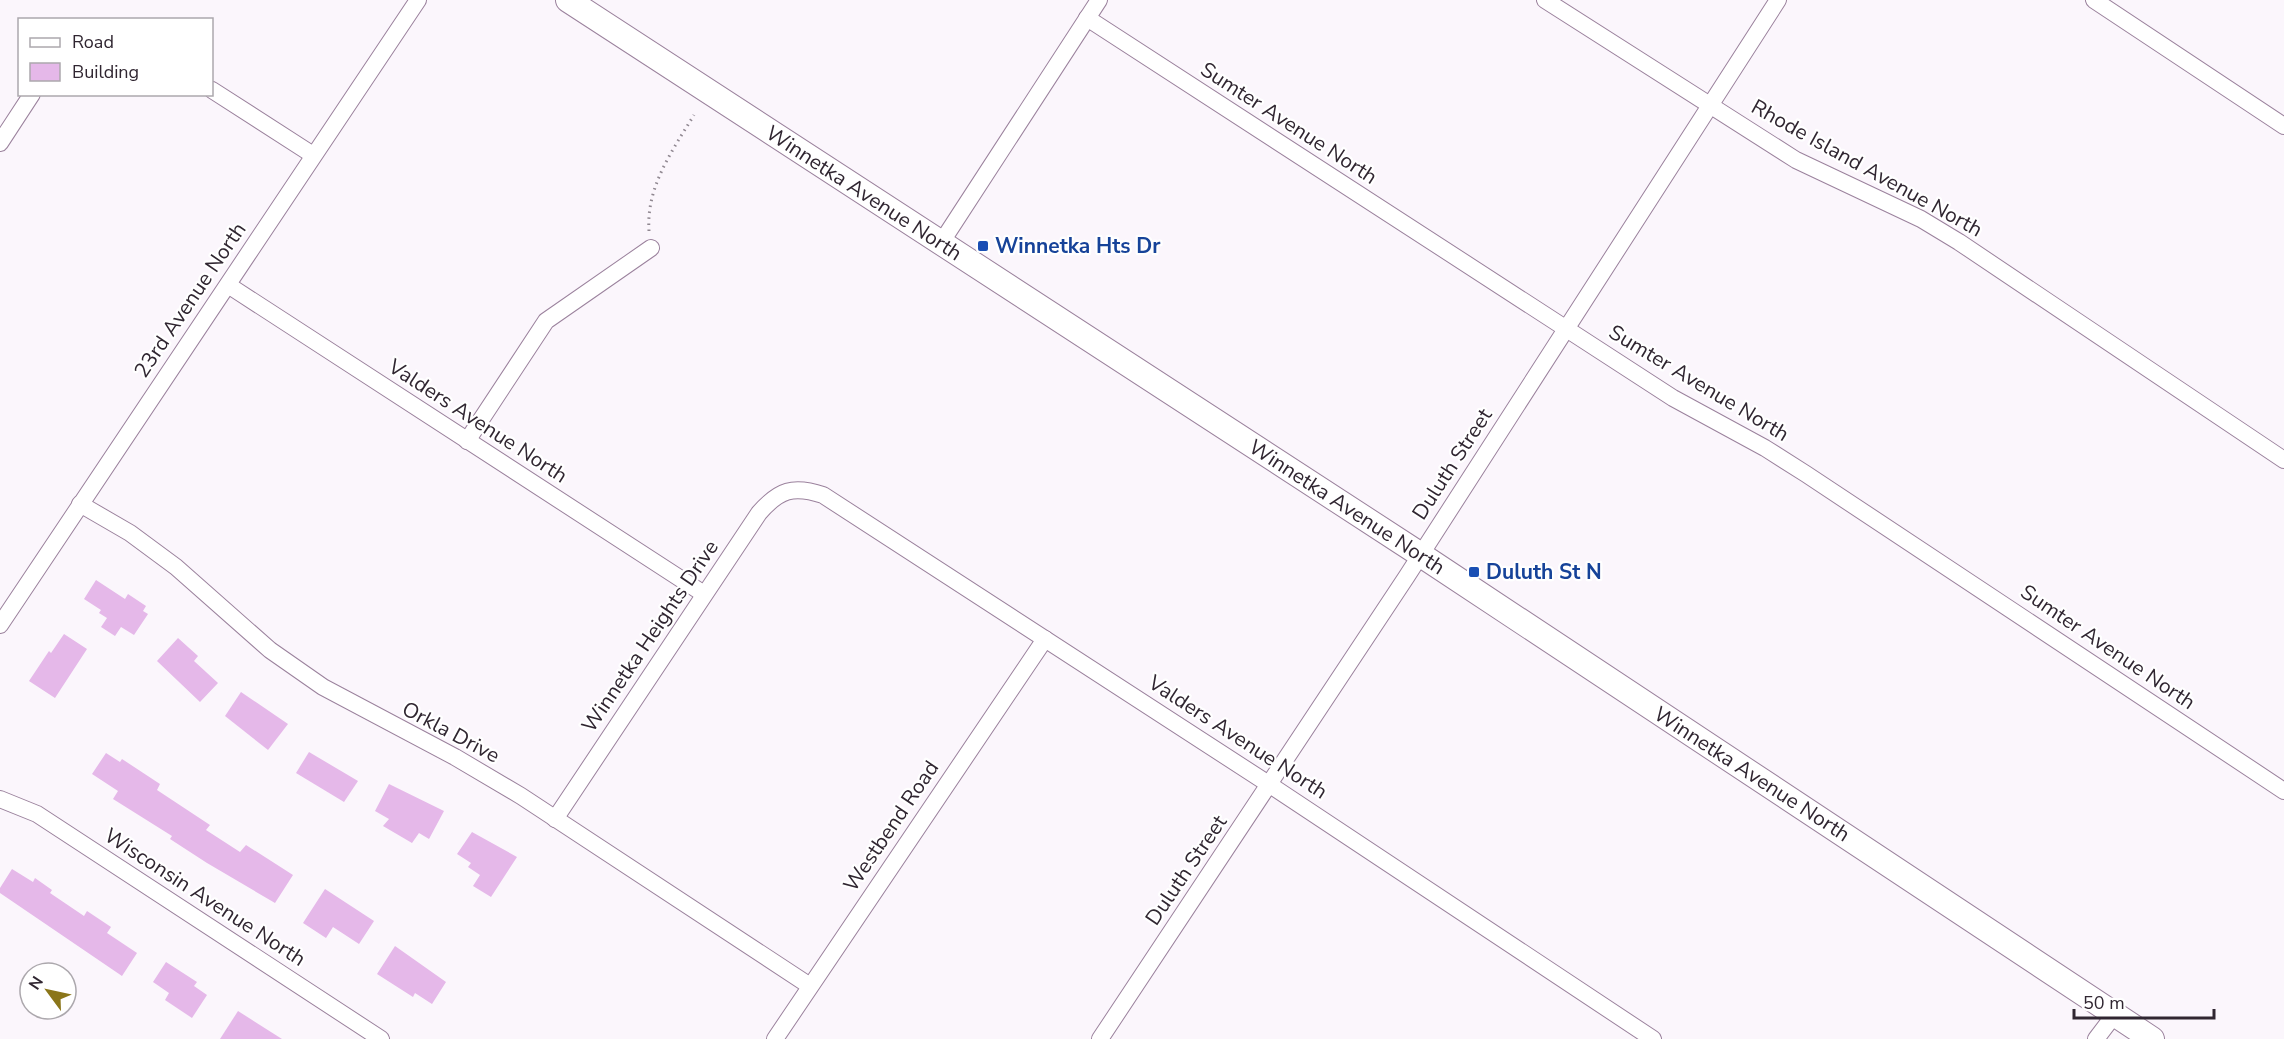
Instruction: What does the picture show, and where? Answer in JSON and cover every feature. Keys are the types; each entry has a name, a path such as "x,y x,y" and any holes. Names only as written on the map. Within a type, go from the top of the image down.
{"main road":[{"name":"Winnetka Avenue North","path":"568,0 1421,555 2152,1039"}],"street":[{"name":"23rd Avenue North","path":"0,625 418,0"},
{"path":"941,243 1099,0"},
{"name":"Rhode Island Avenue North","path":"1545,0 1709,107 1796,160 1921,219 1959,242 2284,460"},
{"name":"Duluth Street","path":"1100,1039 1421,555 1778,0"},
{"path":"2094,0 2284,126"},
{"name":"Sumter Avenue North","path":"1087,18 1673,398 1806,474 2284,791"},
{"path":"213,91 313,155"},
{"path":"0,143 31,96"},
{"path":"467,441 546,321 651,248"},
{"name":"Valders Avenue North","path":"228,285 704,594"},
{"name":"Valders Avenue North","path":"792,490 806,489 823,495 1270,785 1653,1039"},
{"name":"Winnetka Heights Drive","path":"555,819 759,513 772,498 792,490"},
{"name":"Orkla Drive","path":"80,504 130,533 158,553 270,650 323,687 455,757 555,819 810,986"},
{"name":"Westbend Road","path":"775,1039 1045,639"},
{"name":"Wisconsin Avenue North","path":"0,799 37,814 381,1039"},
{"path":"2096,1039 2115,1014"}],"path":[{"path":"651,248 648,214 659,173 694,115"}],"building":[{"path":"96,580 125,599 128,594 146,606 143,611 148,614 134,635 121,627 115,636 101,627 107,618 99,613 101,610 84,599"},
{"path":"64,634 87,649 55,698 29,681 49,651 51,653"},
{"path":"178,638 198,656 194,661 218,683 200,702 157,661"},
{"path":"241,692 288,724 268,750 225,716"},
{"path":"309,752 358,781 344,802 296,773"},
{"path":"106,753 120,762 122,759 160,784 157,790 210,825 206,830 240,852 246,845 293,875 275,903 207,863 170,839 172,836 113,799 118,791 92,774"},
{"path":"389,784 444,811 429,839 419,833 412,843 383,826 389,819 375,811"},
{"path":"472,832 517,857 491,897 473,886 480,875 468,867 471,863 457,854"},
{"path":"12,869 33,882 35,878 52,890 50,893 84,916 87,911 111,927 107,933 137,953 122,976 0,893 0,888"},
{"path":"325,889 374,921 359,944 333,927 326,938 303,923"},
{"path":"395,946 446,982 432,1004 415,993 413,997 377,974"},
{"path":"166,962 197,982 194,986 207,995 192,1018 165,1000 169,993 153,982"},
{"path":"238,1011 282,1039 220,1039"}],"place":[{"name":"Winnetka Hts Dr","path":"983,246"},
{"name":"Duluth St N","path":"1474,572"}]}
